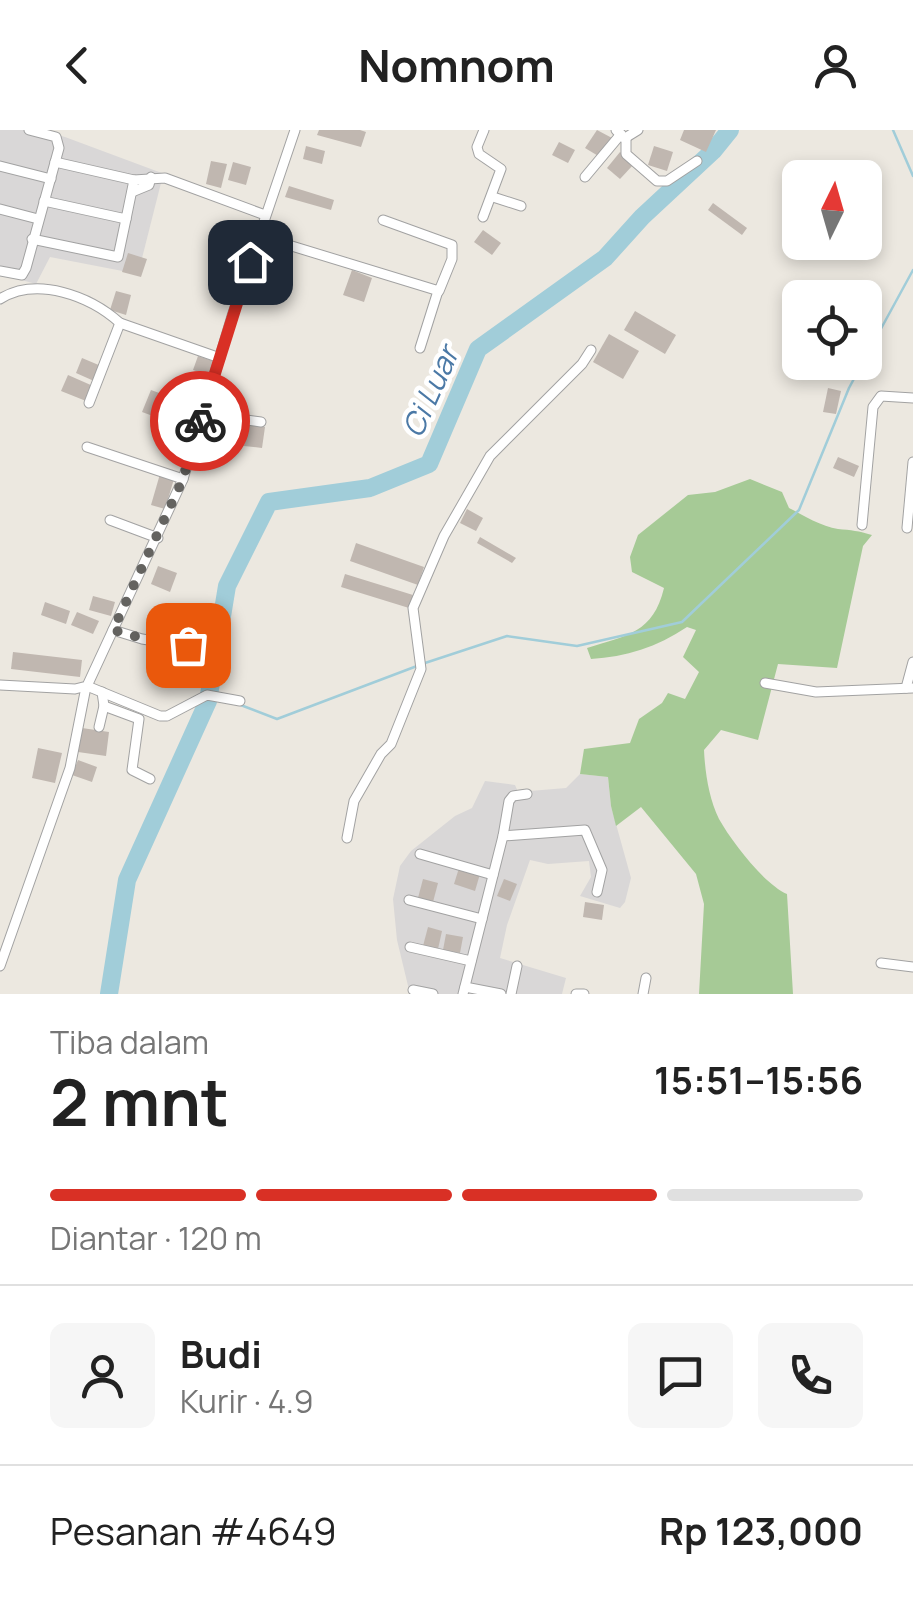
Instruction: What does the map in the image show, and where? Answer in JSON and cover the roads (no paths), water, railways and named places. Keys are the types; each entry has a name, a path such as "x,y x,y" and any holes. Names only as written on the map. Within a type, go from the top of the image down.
{"street":[{"path":"0,271 22,275 59,148 56,137 28,130"},
{"path":"0,966 70,768 87,686 183,479 295,130"},
{"path":"483,217 501,169 479,154 477,147 484,130"},
{"path":"585,177 621,134 638,130"},
{"path":"621,134 626,154 658,181 667,181 697,161"},
{"path":"55,162 134,180 165,178 265,214"},
{"path":"0,166 51,179"},
{"path":"132,192 149,185 151,177"},
{"path":"32,238 118,257 134,180"},
{"path":"492,197 521,206"},
{"path":"44,201 126,219"},
{"path":"0,209 38,219"},
{"path":"383,220 452,245 452,259 420,348"},
{"path":"259,236 438,291"},
{"path":"0,299 28,288 47,290 96,305 120,323 220,358"},
{"path":"88,403 120,323"},
{"path":"347,838 354,801 391,744 421,670 413,608 468,489 508,434 582,364 591,350"},
{"path":"862,525 872,406 881,396 913,398"},
{"path":"202,414 262,422"},
{"path":"161,430 193,440"},
{"path":"88,447 183,479"},
{"path":"907,528 913,462"},
{"path":"110,520 158,538"},
{"path":"171,642 189,621"},
{"path":"113,630 151,641 188,645"},
{"path":"765,683 816,692 910,688 913,662"},
{"path":"0,685 75,689 87,686 160,716 207,694 240,701"},
{"path":"100,726 102,692"},
{"path":"104,706 139,719 132,770 150,779"},
{"path":"501,994 464,991 510,798 526,794"},
{"path":"503,836 586,830 602,870 597,892"},
{"path":"420,854 493,875"},
{"path":"409,900 482,919"},
{"path":"410,947 471,961"},
{"path":"881,963 913,968"},
{"path":"510,994 517,966"},
{"path":"643,994 646,978"},
{"path":"412,990 432,994"},
{"path":"576,994 584,994"}],"waterway":[{"name":"Ci Luar","path":"109,994 127,880 208,701 227,586 269,502 370,488 429,464 478,349 605,258 730,130"},
{"path":"893,130 913,176"},
{"path":"882,327 913,270"},
{"path":"425,663 507,636 577,646 682,622 799,510 853,380"},
{"path":"238,704 277,719 417,666"}]}
